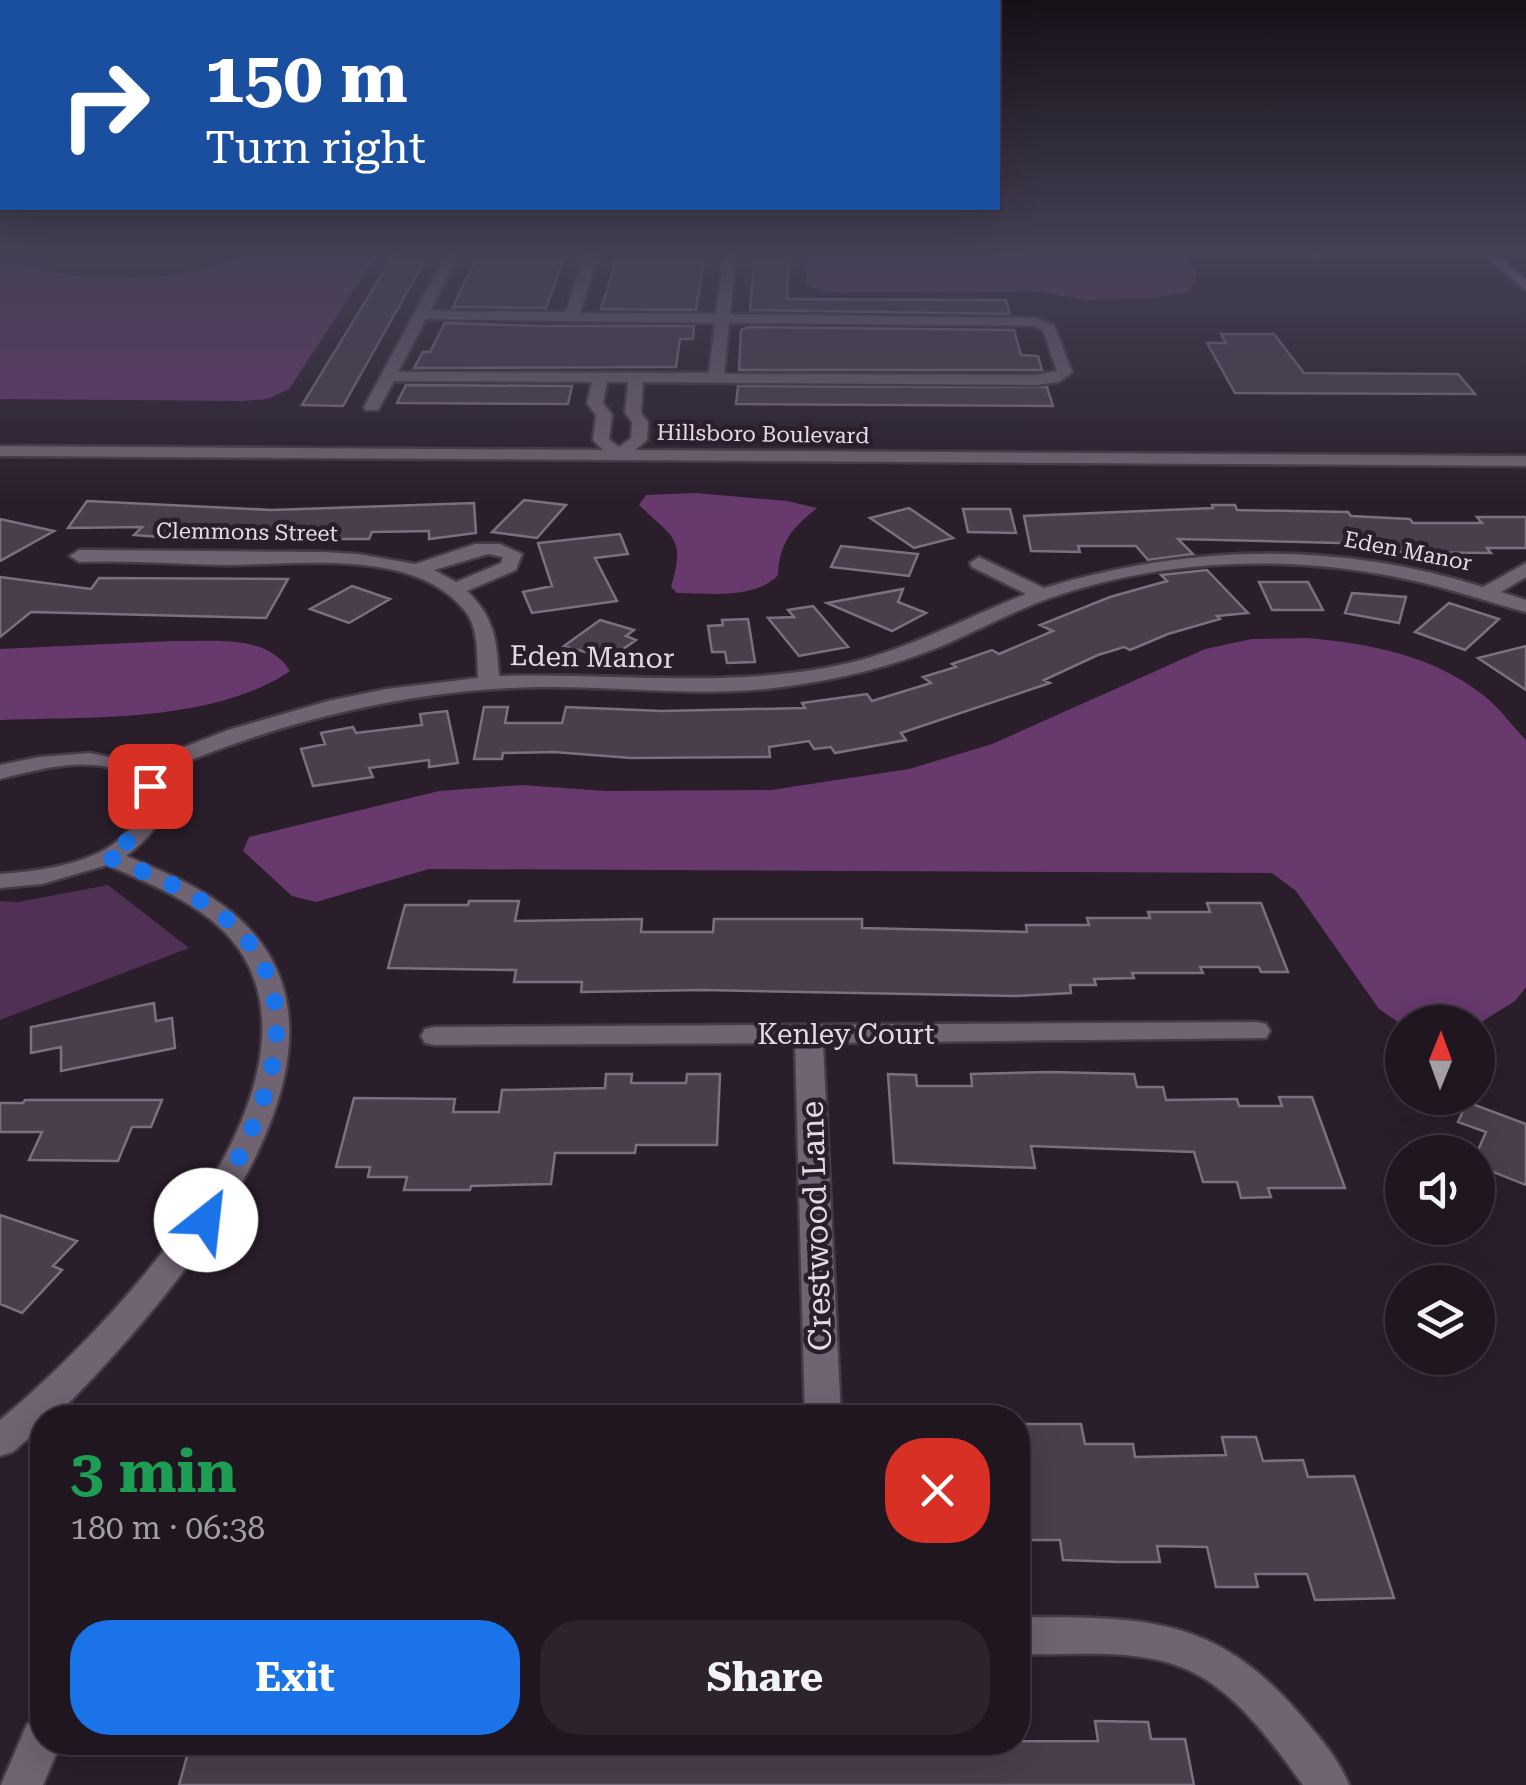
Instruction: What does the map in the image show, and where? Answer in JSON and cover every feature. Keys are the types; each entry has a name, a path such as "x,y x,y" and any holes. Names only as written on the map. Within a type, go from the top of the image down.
{"street":[{"path":"372,407 410,336"},
{"path":"716,378 721,336"},
{"path":"389,376 598,386 716,378 1036,380 1062,376 1065,372 1052,336"},
{"path":"598,386 594,403 604,415 601,440 618,455 639,440 640,422 634,414 635,386"},
{"name":"Hillsboro Boulevard","path":"0,436 1526,446"},
{"name":"Hillsboro Boulevard","path":"0,452 1526,461"},
{"name":"Clemmons Street","path":"78,556 330,558 414,570 456,589 508,566 513,554 487,546 470,548 414,570"},
{"name":"Eden Manor","path":"139,772 207,742 304,712 489,682 712,687 824,674 916,649 1042,594 1151,563 1262,557 1369,565 1526,606"},
{"path":"979,563 1042,594"},
{"path":"1486,593 1526,568"},
{"path":"456,589 475,609 485,630 489,682"},
{"path":"0,772 76,758 102,760 139,772 154,800 151,814 138,833 106,856 51,876 0,880"},
{"path":"40,1405 88,1361 152,1291 206,1220 263,1105 276,1050 270,990 262,964 239,931 207,905 106,856"},
{"name":"Kenley Court","path":"435,1036 1256,1031"},
{"name":"Crestwood Lane","path":"810,1034 823,1405"},
{"path":"0,1441 30,1414"},
{"path":"1030,1636 1126,1638 1192,1652 1256,1694 1321,1775"},
{"path":"22,1785 35,1755"}],"shaded area":[{"path":"0,336 323,336 289,389 268,399 0,399"},
{"path":"695,493 787,501 817,508 788,537 778,575 768,583 744,592 677,593 671,587 677,558 673,540 639,505 646,495"},
{"path":"1308,638 1355,644 1422,661 1463,681 1489,700 1526,740 1526,987 1515,1001 1495,1013 1495,1005 1385,1005 1385,1013 1296,891 1272,873 429,869 316,902 292,896 243,851 249,837 439,791 522,785 606,791 771,790 909,769 992,744 1205,649 1252,639"},
{"path":"172,641 253,645 280,659 290,671 259,688 188,709 111,717 0,720 0,649"},
{"path":"108,885 189,948 0,1020 0,901 18,902"}],"building":[{"path":"344,336 382,336 343,406 302,405"},
{"path":"438,336 693,336 680,339 676,367 414,368 423,352 430,352"},
{"path":"741,336 1016,336 1021,355 1038,356 1042,370 739,370"},
{"path":"1222,336 1276,336 1304,373 1458,374 1475,394 1235,393 1207,343 1226,343"},
{"path":"406,385 572,386 568,404 397,403"},
{"path":"738,386 1047,387 1053,406 736,404"},
{"path":"524,500 566,505 537,538 492,532"},
{"path":"87,501 272,510 474,503 476,533 429,539 429,531 372,532 369,539 185,539 134,535 142,527 68,528"},
{"path":"1212,505 1235,505 1237,510 1348,512 1351,516 1410,519 1413,523 1482,523 1477,517 1526,517 1526,548 1487,548 1491,553 1383,552 1378,544 1178,539 1193,554 1148,560 1136,546 1078,546 1080,552 1031,551 1024,516 1213,508"},
{"path":"909,508 953,538 914,548 870,518"},
{"path":"963,509 1010,509 1016,533 968,532"},
{"path":"0,519 54,531 0,561"},
{"path":"620,534 628,554 595,558 617,601 532,613 523,592 552,586 538,543"},
{"path":"841,546 918,554 909,576 831,567"},
{"path":"1207,570 1248,613 1217,616 1220,619 1130,650 1124,647 1098,655 1044,680 1050,683 901,733 906,740 835,753 831,747 814,749 809,741 769,747 770,757 631,758 554,752 503,753 502,759 474,759 484,707 508,707 505,723 562,723 566,707 662,711 805,708 802,703 867,694 872,701 931,683 923,677 956,667 952,664 992,650 999,654 1053,631 1040,625 1110,597 1167,581 1161,575"},
{"path":"0,577 91,589 99,578 288,579 266,618 31,612 0,637"},
{"path":"1259,582 1308,582 1323,610 1272,610"},
{"path":"352,586 390,599 349,623 310,609"},
{"path":"903,589 898,602 926,613 892,631 827,603"},
{"path":"1352,593 1406,597 1399,623 1345,613"},
{"path":"1449,603 1499,619 1465,650 1415,632"},
{"path":"813,606 848,647 799,656 768,618 794,617 788,610"},
{"path":"748,619 755,662 727,663 725,652 712,652 708,626 723,625 722,620"},
{"path":"600,620 634,630 626,636 636,640 609,659 564,646"},
{"path":"1526,646 1526,690 1478,658"},
{"path":"447,711 458,763 429,767 429,760 369,768 373,777 313,786 301,749 325,744 321,733 353,727 356,733 422,725 420,714"},
{"path":"469,901 519,901 515,921 642,919 641,932 713,932 714,919 862,919 862,928 1027,932 1026,925 1089,925 1087,918 1150,918 1148,912 1210,912 1207,903 1261,903 1288,972 1261,972 1259,967 1200,967 1203,973 1132,973 1134,978 1094,979 1096,985 1070,985 1071,993 1016,996 703,990 581,992 582,982 514,982 516,970 388,968 405,905 468,905"},
{"path":"154,1003 156,1021 172,1018 175,1048 61,1071 61,1047 31,1053 31,1027"},
{"path":"606,1074 632,1074 631,1083 686,1083 687,1074 720,1074 717,1145 636,1145 635,1153 555,1153 551,1184 471,1186 470,1190 404,1190 407,1177 368,1177 370,1167 336,1167 354,1098 455,1099 453,1112 499,1112 502,1090 605,1088"},
{"path":"888,1074 916,1075 917,1086 972,1086 971,1074 1134,1074 1137,1087 1163,1087 1166,1100 1237,1099 1239,1106 1282,1106 1279,1097 1312,1097 1345,1188 1268,1188 1271,1197 1241,1198 1237,1182 1203,1182 1194,1152 1031,1146 1035,1168 894,1163"},
{"path":"162,1100 151,1127 132,1127 118,1161 29,1160 42,1132 0,1132 0,1103"},
{"path":"1495,1112 1526,1124 1526,1185 1495,1173 1495,1135 1485,1135 1486,1132 1458,1122 1461,1115"},
{"path":"0,1215 77,1241 53,1266 62,1270 22,1313 0,1304"},
{"path":"1030,1424 1081,1424 1085,1444 1133,1444 1135,1457 1226,1455 1222,1437 1256,1437 1263,1461 1303,1460 1308,1477 1354,1476 1394,1598 1315,1600 1307,1574 1255,1574 1258,1587 1216,1587 1207,1547 1157,1546 1160,1562 1063,1560 1060,1540 1030,1540"},
{"path":"1095,1721 1148,1722 1151,1739 1185,1739 1194,1785 179,1785 187,1755 1030,1755 1030,1741 1098,1741"}],"route":[{"path":"150,786 154,800 151,814 138,833 106,856 207,905 239,931 262,964 274,1003 276,1050 263,1105 206,1220"}]}
